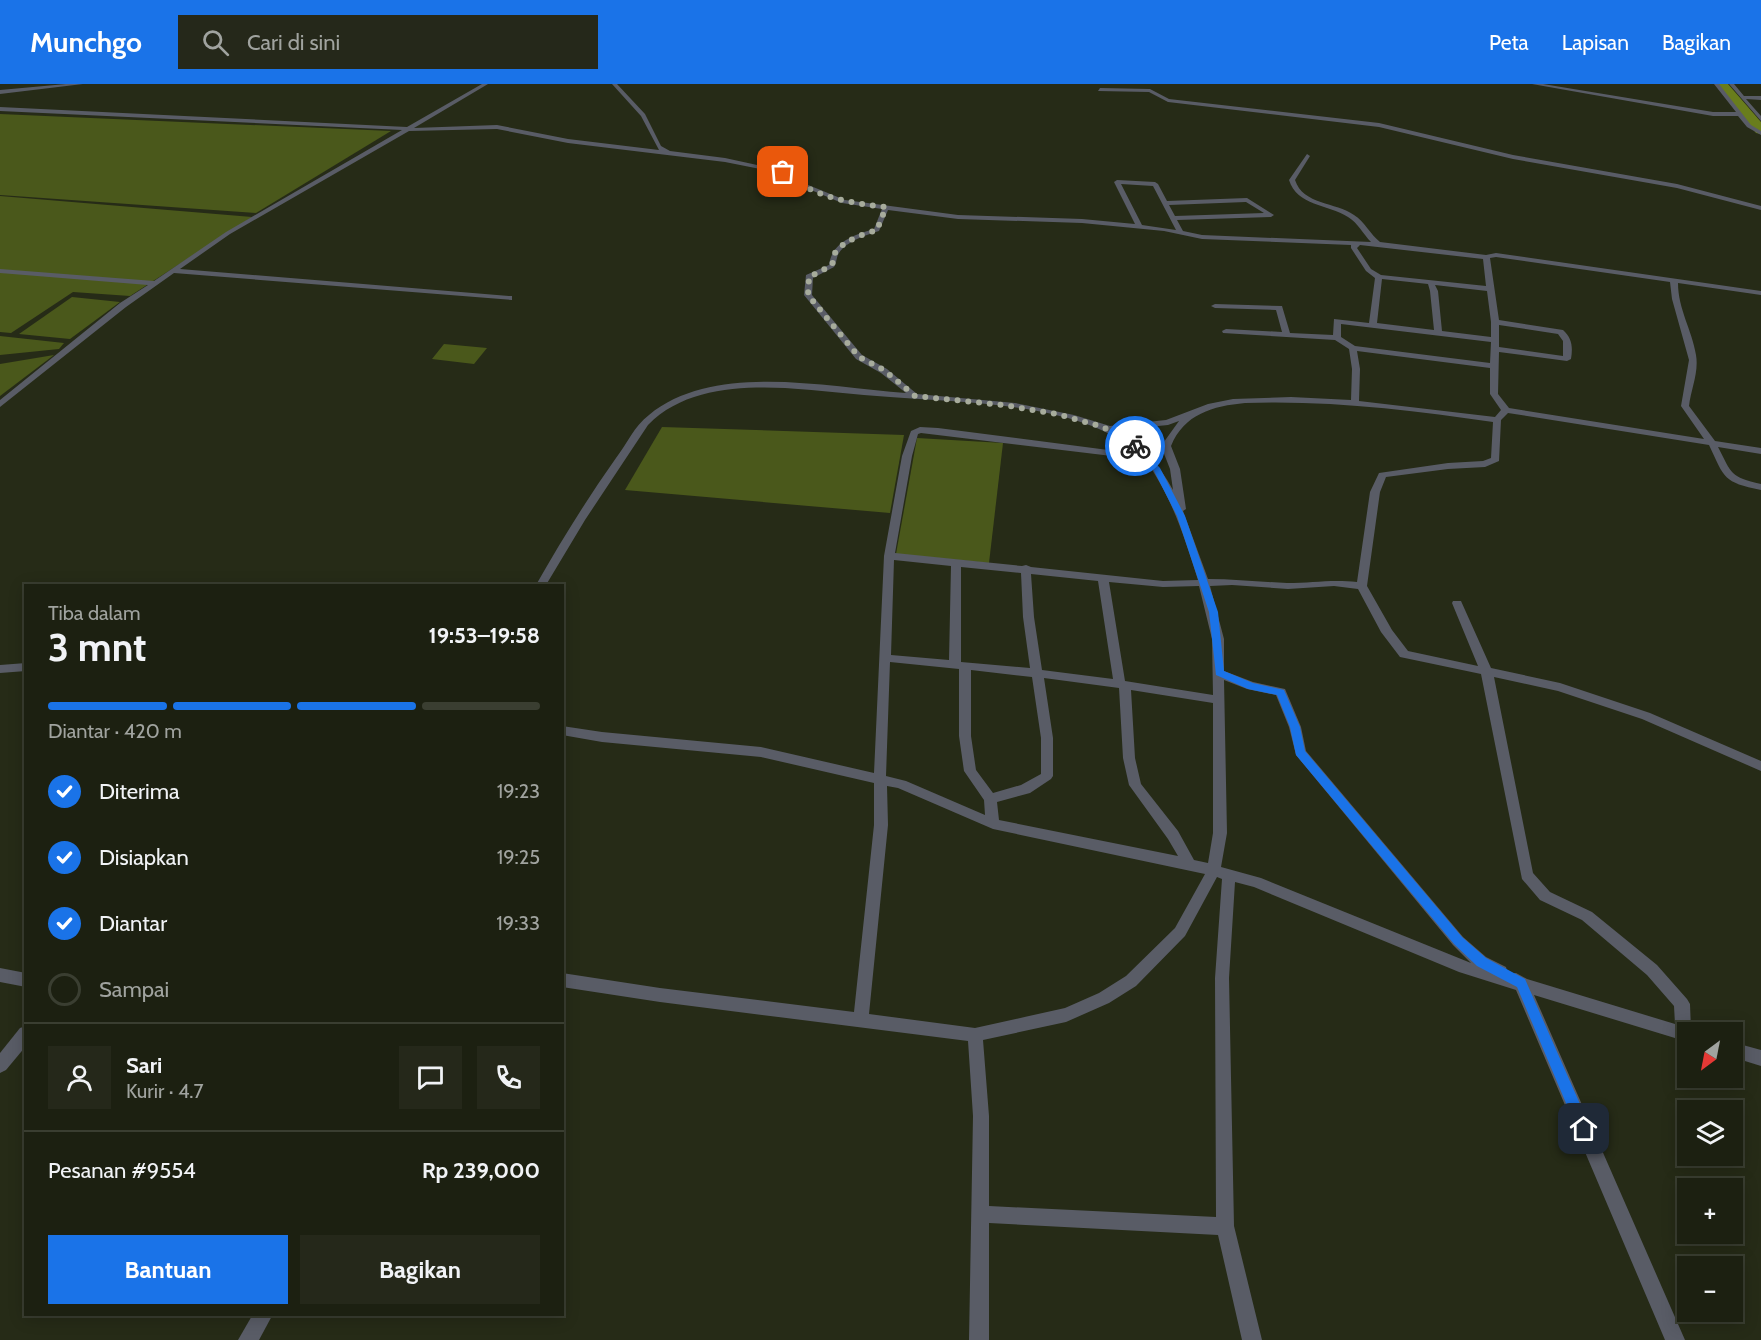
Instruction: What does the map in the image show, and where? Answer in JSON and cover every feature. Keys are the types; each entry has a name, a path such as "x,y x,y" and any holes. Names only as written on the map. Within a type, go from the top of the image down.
{"street":[{"path":"55,87 66,84"},
{"path":"0,92 81,84"},
{"path":"0,404 123,305 228,233 486,84"},
{"path":"614,84 643,115 658,147 668,153"},
{"path":"1534,84 1713,114 1739,114"},
{"path":"1716,84 1749,126 1761,133"},
{"path":"1731,84 1761,119"},
{"path":"1100,90 1150,91 1168,100 1379,125 1513,157 1677,186 1761,208"},
{"path":"1728,99 1761,98"},
{"path":"0,109 411,128 468,130 497,127 568,141 725,160 783,172 794,181 835,200 958,217 1082,221 1224,238 1284,238 1378,244 1486,257 1496,255 1761,293"},
{"path":"1307,156 1292,180 1295,190 1303,197 1349,214 1363,226 1367,236 1378,244"},
{"path":"1140,227 1117,182 1155,184 1181,233"},
{"path":"1166,203 1247,200 1270,215 1174,218"},
{"path":"886,207 877,230 859,236 845,245 836,252 831,266 809,277 808,295 859,357 884,370 915,396"},
{"path":"1362,243 1354,245 1354,248 1368,270 1379,277 1490,289"},
{"path":"1486,257 1494,322 1494,394 1506,410 1761,451"},
{"path":"0,271 154,283"},
{"path":"173,271 509,298"},
{"path":"1373,324 1379,277"},
{"path":"1674,280 1673,293 1692,355 1693,370 1688,382 1685,406 1713,445 1727,472 1737,482 1761,487"},
{"path":"1430,281 1434,291 1437,332"},
{"path":"1215,306 1279,308 1286,333"},
{"path":"1337,338 1337,321 1373,324 1437,332 1567,359 1565,337 1560,332 1494,322"},
{"path":"1226,331 1337,338 1353,348 1494,366"},
{"path":"1353,348 1356,369 1355,402"},
{"path":"542,584 600,486 642,427 657,412 693,396 736,386 800,387 915,396 1035,410 1107,429 1130,442 1149,458 1181,516"},
{"path":"1107,429 1168,422 1198,410 1236,402 1389,404 1497,420"},
{"path":"1198,410 1175,431 1166,446 1175,470 1181,516 1214,612 1220,700 1225,1226 1251,1340"},
{"path":"1506,410 1497,420 1496,459 1485,464 1448,466 1382,475 1375,492 1362,586 1386,632 1402,652 1487,673 1560,687 1646,716 1761,766"},
{"path":"861,1019 881,825 880,779 886,658 885,607 889,556 907,456 917,430 1027,441 1149,458"},
{"path":"889,556 956,564 1026,568 1163,584 1232,582 1288,586 1334,583 1362,586"},
{"path":"956,564 965,736 970,771 990,799 993,824"},
{"path":"990,799 1025,789 1047,776 1039,674 1029,624 1026,568"},
{"path":"1103,578 1123,685 1129,758 1136,785 1173,835 1189,864"},
{"path":"1457,603 1487,673 1527,875 1545,896 1587,916 1652,970 1682,1004 1684,1022"},
{"path":"886,658 1039,674 1220,700"},
{"path":"0,669 24,667"},
{"path":"1219,673 1251,686 1281,692 1295,727 1300,752 1327,788 1458,941 1481,962 1521,983 1675,1340"},
{"path":"564,730 602,737 745,750 910,787 993,824 1189,864 1256,882 1464,967 1677,1032"},
{"path":"564,980 730,1005 861,1019 975,1035 1066,1015 1104,998 1131,981 1180,932 1222,872"},
{"path":"0,975 24,980"},
{"path":"0,1065 24,1035"},
{"path":"975,1035 981,1116 982,1214 979,1340"},
{"path":"1743,1052 1761,1058"},
{"path":"982,1214 1225,1226"},
{"path":"248,1340 263,1316"}],"green space":[{"path":"0,114 391,131 256,213 0,195"},
{"path":"0,196 252,217 130,296 73,292 11,333 0,332"},
{"path":"72,297 120,302 70,339 19,334"},
{"path":"0,336 64,343 59,349 0,355"},
{"path":"444,344 487,348 474,364 432,359"},
{"path":"54,355 0,396 0,364"},
{"path":"662,427 904,435 890,513 625,490"},
{"path":"917,438 1003,443 989,563 896,554"}],"waterway":[{"path":"1722,84 1761,130"}],"way so far":[{"path":"783,172 794,181 835,200 886,207 877,230 859,236 845,245 836,252 831,266 812,273 809,277 808,295 859,357 884,370 915,396 1003,405 1057,414 1103,427 1135,446"}],"route":[{"path":"1135,446 1149,458 1156,468 1181,516 1214,612 1219,673 1251,686 1281,692 1295,727 1300,752 1327,788 1458,941 1481,962 1521,983 1548,1041 1584,1129"}]}
